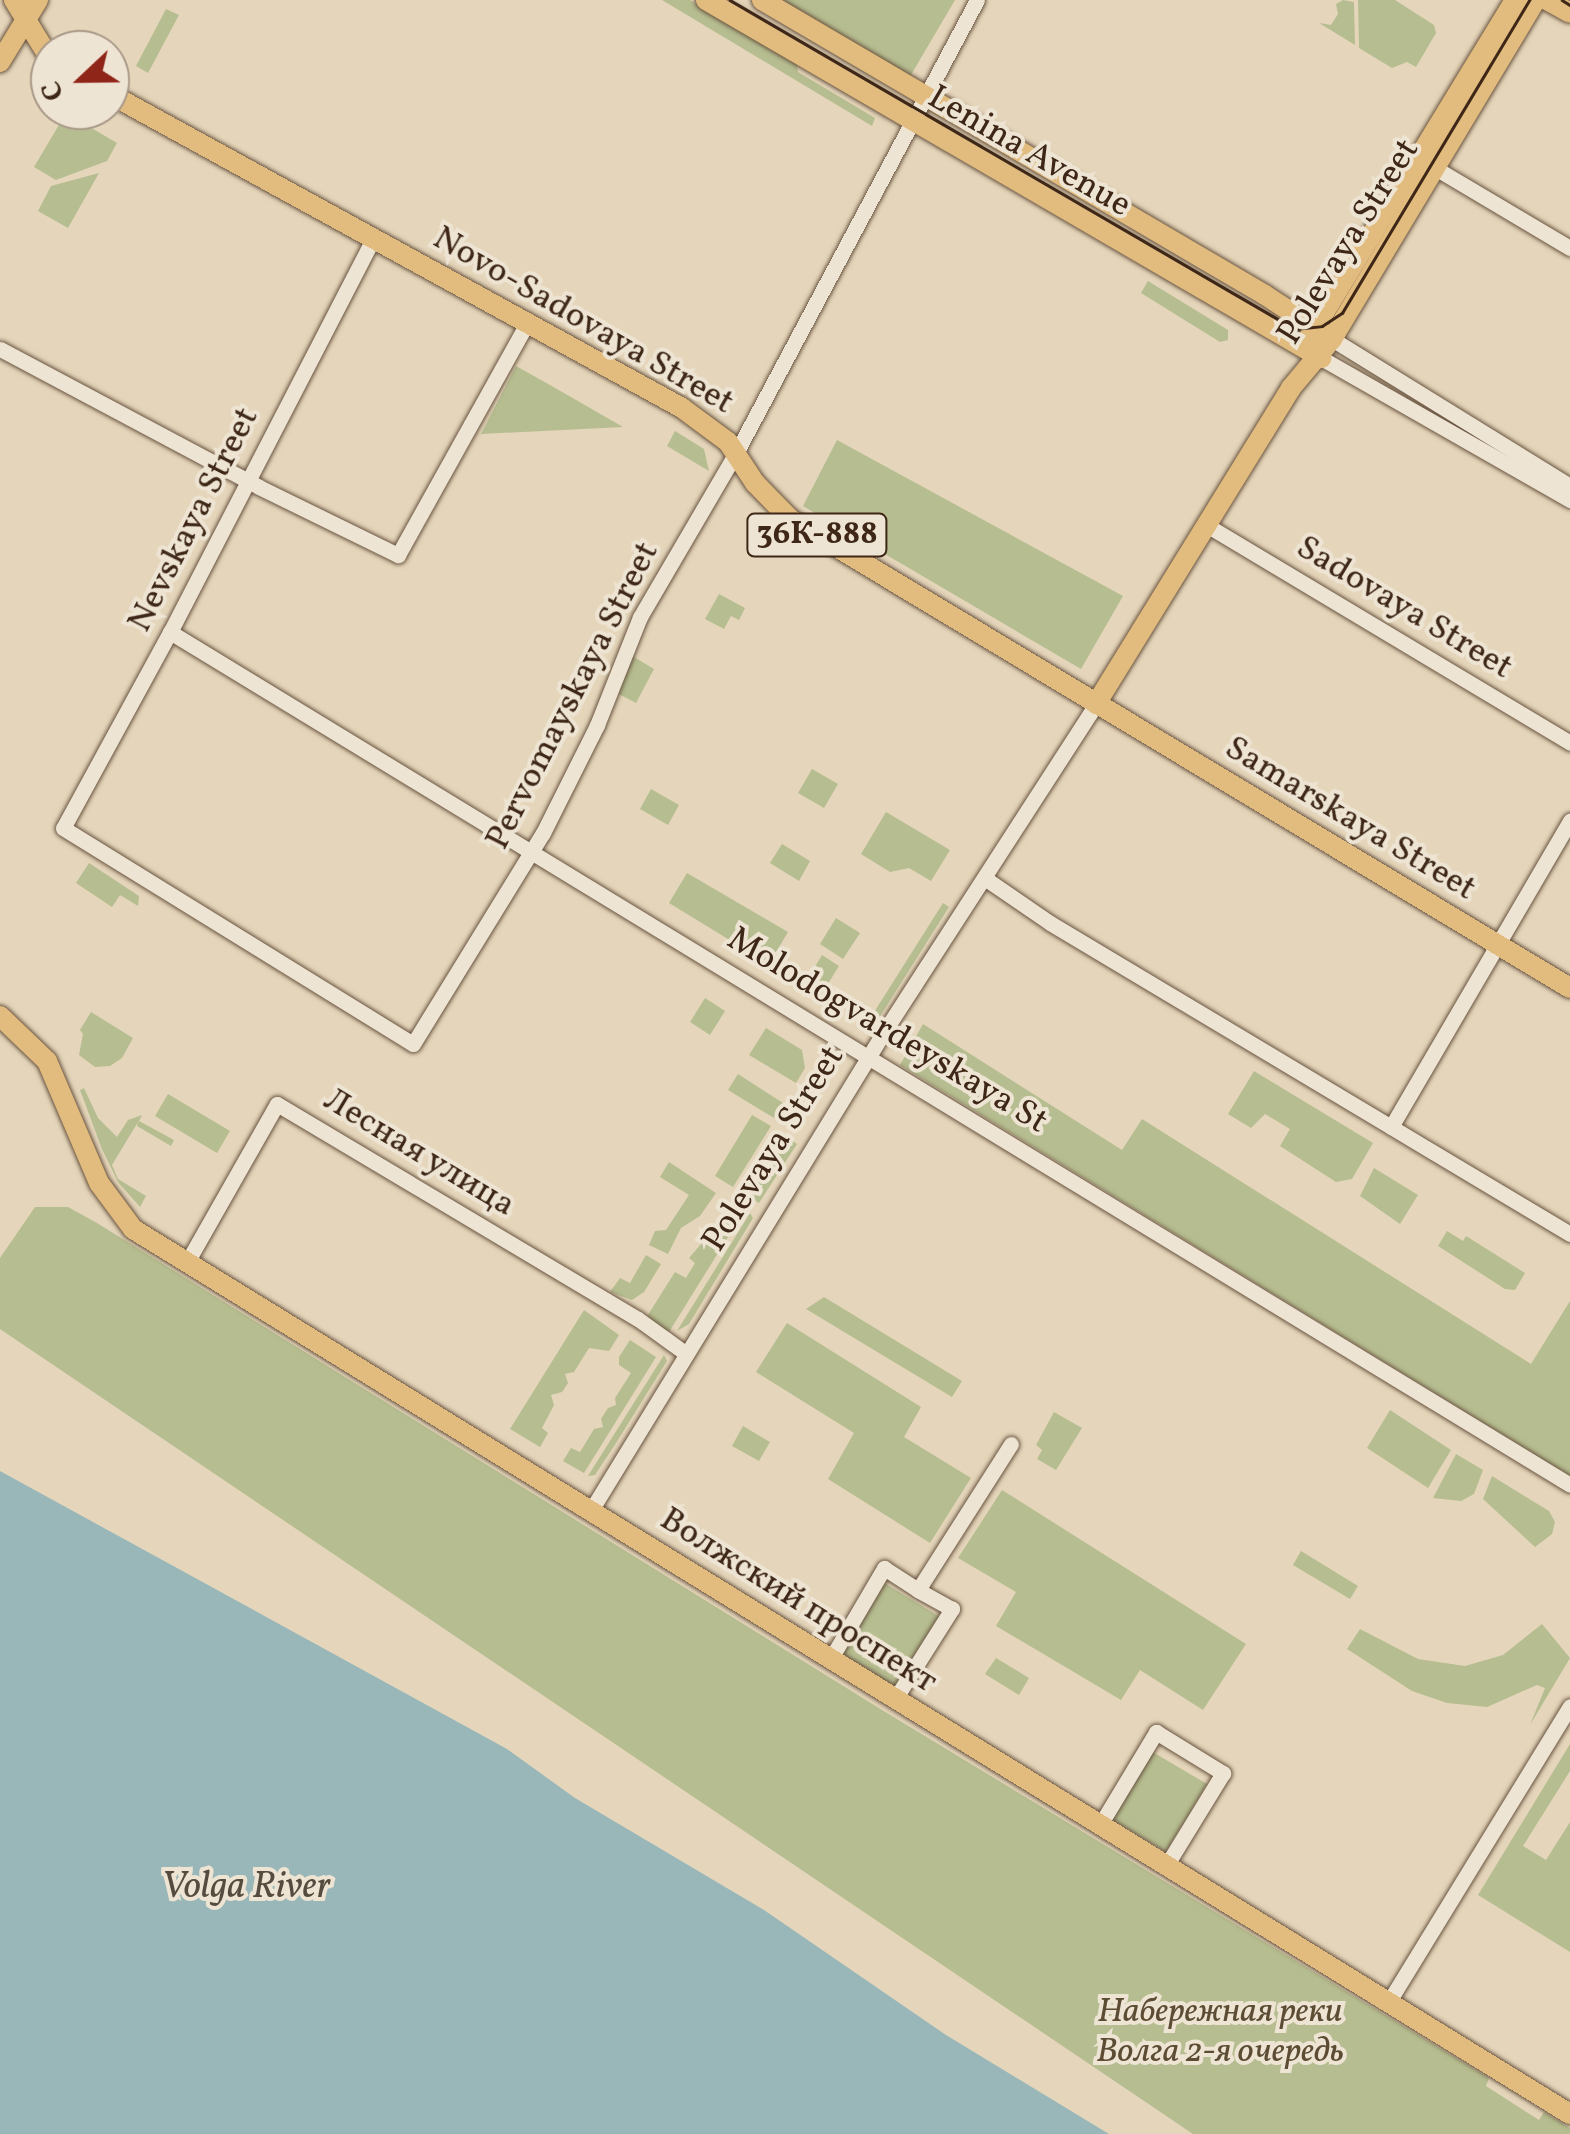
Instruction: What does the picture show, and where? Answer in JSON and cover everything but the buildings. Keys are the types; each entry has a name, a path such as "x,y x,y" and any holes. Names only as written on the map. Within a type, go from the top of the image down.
{"main road":[{"name":"Lenina Avenue","path":"706,0 1312,353"},
{"name":"Lenina Avenue","path":"762,0 1324,334"},
{"name":"Polevaya Street","path":"1096,704 1324,334 1426,162 1515,0"},
{"name":"Polevaya Street","path":"1426,162 1536,0"},
{"path":"1547,0 1570,13"},
{"path":"26,4 38,30"},
{"path":"0,62 26,4"},
{"name":"Novo-Sadovaya Street","path":"130,105 682,408 719,433 755,483 790,518 1096,704"},
{"name":"Samarskaya Street","path":"1096,704 1570,988"},
{"name":"Волжский проспект","path":"0,1016 46,1061 60,1083 109,1202 133,1228 1570,2114"}],"street":[{"name":"Pervomayskaya Street","path":"413,1044 532,851 596,725 640,617 736,453 977,0"},
{"path":"1426,162 1570,248"},
{"name":"Nevskaya Street","path":"374,237 170,632 63,828 413,1044"},
{"path":"0,348 247,481 398,555 528,321"},
{"path":"1324,334 1570,486"},
{"path":"1312,353 1570,500"},
{"name":"Sadovaya Street","path":"1208,526 1570,743"},
{"name":"Molodogvardeyskaya St","path":"170,632 1570,1485"},
{"name":"Polevaya Street","path":"590,1512 870,1056 1096,704"},
{"path":"1391,1127 1570,821"},
{"path":"986,879 1040,917 1570,1234"},
{"name":"Лесная улица","path":"186,1264 277,1104 638,1319 685,1353"},
{"path":"918,1590 1011,1444"},
{"path":"830,1660 884,1568 952,1609 895,1700"},
{"path":"1388,2003 1570,1706"},
{"path":"1100,1825 1156,1732 1222,1773 1166,1866"}],"green space":[{"path":"662,0 690,0 797,64 798,72 875,118 872,126"},
{"path":"772,0 955,0 908,80"},
{"path":"1343,0 1354,2 1355,45 1319,23 1331,25 1338,14 1336,4"},
{"path":"1358,0 1395,0 1434,25 1436,33 1416,67 1407,62 1392,68 1359,48"},
{"path":"166,9 179,15 148,73 136,66"},
{"path":"56,130 95,130 117,143 107,161 56,180 34,167"},
{"path":"99,173 68,228 38,211 51,186"},
{"path":"1148,281 1228,330 1228,340 1220,342 1141,293"},
{"path":"516,366 550,385 623,427 481,434"},
{"path":"675,431 704,449 709,471 667,446"},
{"path":"837,440 1123,596 1081,669 803,506"},
{"path":"719,594 745,608 739,620 731,616 724,629 705,619"},
{"path":"629,654 654,669 636,703 613,691"},
{"path":"812,769 838,784 824,808 798,793"},
{"path":"651,789 679,805 668,825 640,809"},
{"path":"886,812 950,850 931,881 909,868 890,872 861,854"},
{"path":"782,844 810,861 799,881 770,863"},
{"path":"89,863 139,896 138,906 120,895 112,907 76,883"},
{"path":"687,873 788,932 769,964 669,903"},
{"path":"943,903 949,907 877,1021 871,1017"},
{"path":"836,918 860,933 843,959 820,944"},
{"path":"822,955 839,966 821,995 804,985"},
{"path":"705,998 725,1011 710,1035 690,1022"},
{"path":"91,1012 133,1038 122,1058 110,1066 95,1067 79,1055 83,1034 80,1030"},
{"path":"923,1024 1122,1150 1142,1119 1531,1364 1570,1301 1570,1476 900,1065"},
{"path":"766,1028 802,1050 805,1068 796,1083 749,1055"},
{"path":"1254,1071 1373,1143 1352,1179 1336,1182 1280,1146 1290,1129 1265,1114 1251,1128 1228,1114"},
{"path":"738,1074 783,1103 774,1118 728,1090"},
{"path":"84,1088 98,1118 117,1137 128,1120 142,1115 139,1121 174,1140 171,1146 137,1126 138,1122 112,1165 118,1179 146,1196 140,1207 118,1182 102,1149 80,1090"},
{"path":"168,1094 230,1131 217,1153 155,1116"},
{"path":"752,1115 771,1126 733,1187 715,1176"},
{"path":"781,1133 797,1144 759,1203 742,1193"},
{"path":"669,1162 716,1193 700,1216 681,1228 668,1254 649,1245 655,1231 666,1230 689,1195 660,1177"},
{"path":"1374,1168 1418,1195 1400,1224 1360,1196"},
{"path":"735,1205 741,1216 669,1332 646,1318 675,1272 686,1278 695,1263 689,1258"},
{"name":"Набережная реки Волга 2-я очередь","path":"35,1207 68,1207 97,1223 882,1710 1489,2078 1486,2086 1539,2120 1544,2112 1570,2128 1570,2134 1193,2134 0,1329 0,1258"},
{"path":"750,1213 753,1218 689,1324 677,1331"},
{"path":"1447,1231 1463,1241 1466,1236 1525,1273 1515,1290 1505,1289 1438,1246"},
{"path":"646,1255 661,1264 644,1292 632,1300 610,1292 620,1278 630,1283"},
{"path":"824,1297 962,1381 952,1397 806,1309"},
{"path":"584,1310 619,1335 609,1351 589,1348 574,1372 565,1374 568,1383 562,1392 551,1395 554,1405 542,1428 548,1433 540,1447 510,1429"},
{"path":"787,1323 921,1407 904,1437 971,1478 930,1543 828,1479 854,1433 756,1372"},
{"path":"630,1340 656,1357 584,1473 563,1461 571,1448 580,1452 594,1429 603,1427 601,1419 608,1408 616,1405 615,1398 631,1373 619,1365 619,1357"},
{"path":"664,1355 667,1361 616,1443 595,1475 588,1476"},
{"path":"1390,1410 1451,1450 1428,1488 1367,1448"},
{"path":"1054,1412 1082,1428 1056,1470 1037,1459 1042,1450 1036,1445"},
{"path":"743,1426 770,1442 759,1461 732,1446"},
{"path":"1456,1454 1483,1470 1474,1494 1461,1501 1433,1498"},
{"path":"1492,1476 1549,1511 1555,1522 1552,1534 1535,1547 1483,1499"},
{"path":"1002,1490 1246,1644 1203,1710 1140,1670 1121,1700 996,1626 1016,1592 958,1558"},
{"path":"1301,1551 1358,1586 1350,1599 1293,1565"},
{"path":"883,1582 940,1617 894,1691 838,1656"},
{"path":"1542,1624 1570,1658 1530,1725 1545,1688 1537,1685 1487,1707 1447,1703 1412,1691 1347,1649 1360,1629 1418,1659 1465,1666 1503,1655"},
{"path":"996,1658 1029,1678 1019,1695 985,1674"},
{"path":"1570,1744 1570,1771 1523,1846 1546,1860 1570,1822 1570,1952 1478,1895"},
{"path":"1151,1751 1207,1784 1166,1852 1111,1819"}],"water":[{"name":"Volga River","path":"0,1471 507,1749 575,1798 764,1910 946,2035 1109,2134 0,2134"}],"tram line":[{"path":"730,0 1295,329 1322,326 1342,313 1529,0"},
{"path":"1562,0 1570,5"}]}
